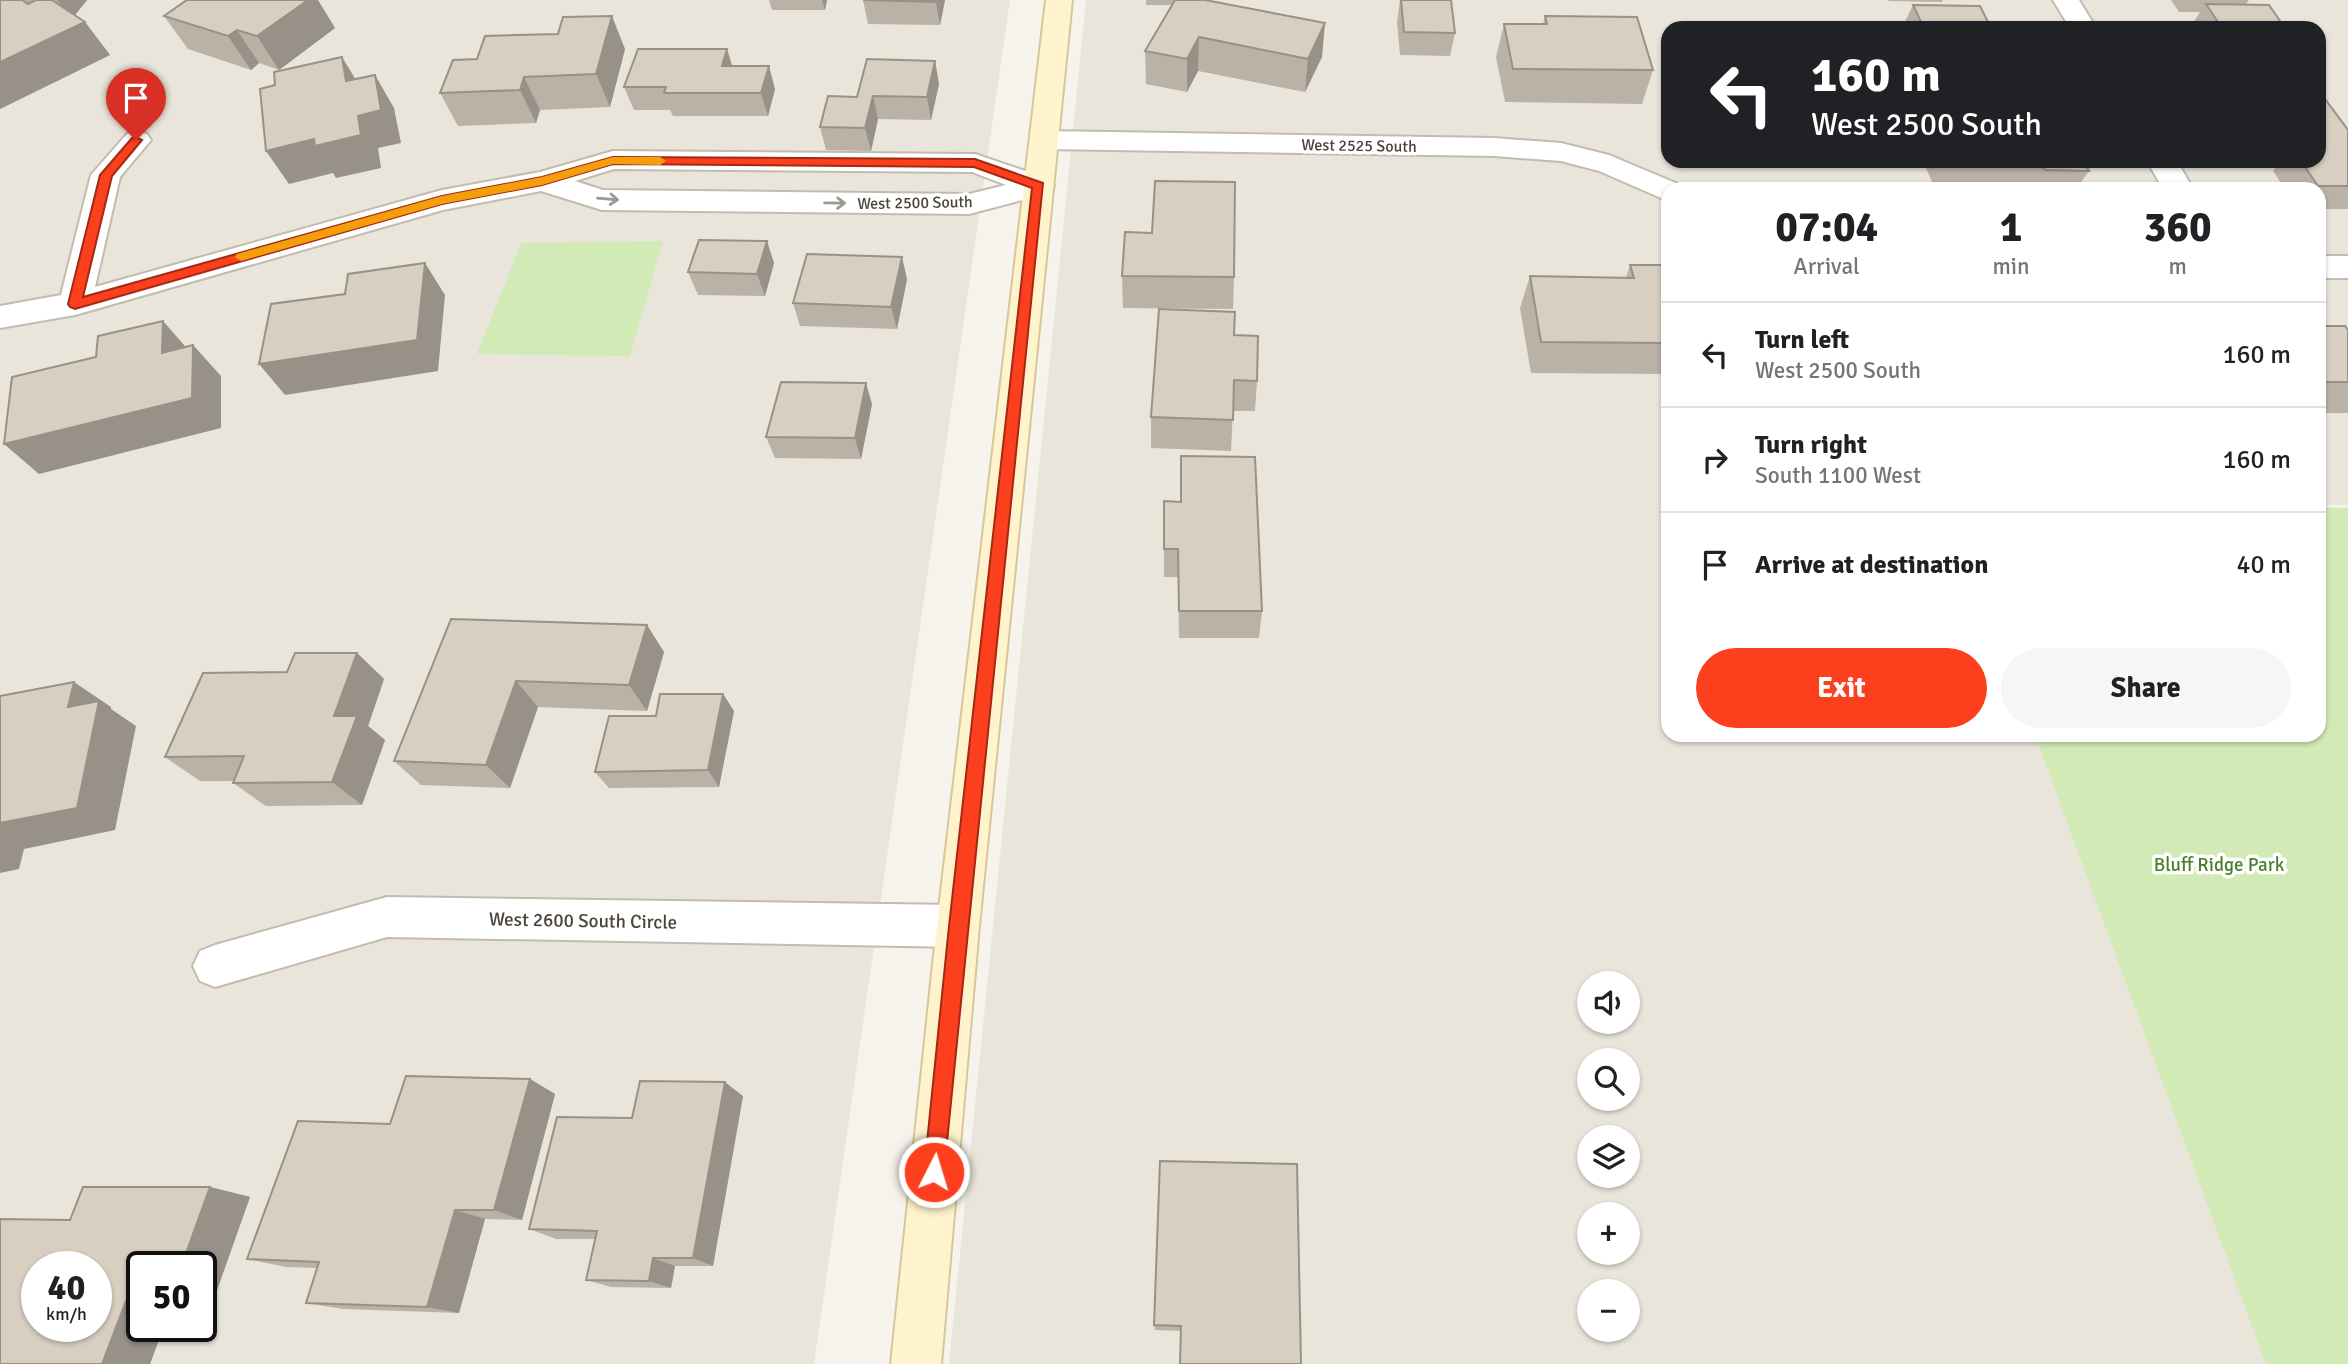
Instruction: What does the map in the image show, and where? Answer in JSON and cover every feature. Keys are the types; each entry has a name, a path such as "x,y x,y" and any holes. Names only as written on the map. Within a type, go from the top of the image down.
{"main road":[{"path":"916,1364 958,926 1059,0"}],"street":[{"path":"2066,0 2078,21"},
{"path":"75,304 106,175 136,140"},
{"name":"West 2525 South","path":"1044,141 1494,147 1561,152 1609,164 1661,188"},
{"name":"West 2500 South","path":"0,317 75,304 442,200 542,181 613,160 969,163 1038,186"},
{"name":"West 2500 South","path":"542,181 602,200 963,204 1038,186"},
{"path":"2326,267 2348,267"},
{"name":"West 2600 South Circle","path":"215,966 387,917 958,926"}],"shaded area":[{"path":"0,0 1010,0 814,1364 0,1364"},
{"path":"1086,0 2348,0 2348,505 2326,505 2326,182 1661,182 1661,742 2043,742 2283,1364 949,1364"}],"green space":[{"path":"663,241 630,356 477,354 521,243"},
{"name":"Bluff Ridge Park","path":"2326,507 2348,508 2348,1364 2266,1364 2038,742 2326,742"}],"building":[{"path":"1,0 22,0 28,4 36,0 52,0 85,22 0,62"},
{"path":"187,0 308,0 257,36 237,30 228,36 164,16"},
{"path":"863,0 936,0 936,2"},
{"path":"1175,0 1205,0 1325,23 1308,59 1199,37 1187,59 1145,51"},
{"path":"1401,0 1451,0 1455,33 1404,32"},
{"path":"2206,4 2269,5 2280,21 2217,21"},
{"path":"1913,5 1980,6 1988,21 1921,21"},
{"path":"612,16 596,74 524,77 520,90 440,93 453,60 477,59 485,36 558,34 563,17"},
{"path":"1545,16 1637,17 1653,70 1513,69 1504,24 1547,24"},
{"path":"638,49 727,49 722,66 769,66 761,93 664,93 666,87 624,87"},
{"path":"342,57 346,81 375,75 381,110 358,116 361,135 315,146 314,139 266,151 260,89 275,85 274,72"},
{"path":"867,59 935,61 927,97 873,96 865,128 820,127 828,96 857,97"},
{"path":"2326,100 2348,130 2348,186 2326,186 2326,182 2315,182 2306,168 2326,168"},
{"path":"2044,168 2087,168 2089,171"},
{"path":"1155,181 1235,182 1234,277 1122,276 1125,232 1152,233"},
{"path":"699,240 767,241 757,274 688,272"},
{"path":"807,254 902,257 891,307 793,303"},
{"path":"425,263 417,340 259,364 271,304 345,294 348,274"},
{"path":"1630,265 1661,265 1661,343 1541,342 1530,276 1634,278"},
{"path":"1159,309 1235,312 1234,335 1258,336 1257,381 1234,380 1233,420 1151,417"},
{"path":"163,321 162,353 193,345 192,398 4,444 12,377 96,357 98,336"},
{"path":"2326,326 2345,326 2348,330 2348,382 2326,382"},
{"path":"781,382 866,383 855,438 766,437"},
{"path":"1181,456 1255,457 1262,611 1179,611 1178,549 1164,549 1164,501 1181,502"},
{"path":"451,619 647,625 629,685 516,681 486,765 394,761"},
{"path":"295,653 357,653 334,716 357,716 332,782 233,783 244,756 165,757 203,673 287,672"},
{"path":"74,682 68,707 99,701 77,808 0,823 0,696"},
{"path":"660,694 723,694 708,770 595,772 609,716 656,716"},
{"path":"406,1076 530,1079 494,1210 455,1210 427,1307 306,1303 319,1262 247,1259 298,1121 390,1124"},
{"path":"640,1081 725,1082 693,1258 653,1258 649,1281 586,1280 597,1231 529,1229 557,1117 632,1118"},
{"path":"1160,1161 1297,1164 1301,1364 1180,1364 1181,1326 1154,1325"},
{"path":"83,1187 210,1187 187,1251 126,1251 126,1301 112,1338 112,1251 21,1251 21,1342 110,1342 102,1364 0,1364 0,1219 70,1220"}],"slow traffic":[{"path":"241,257 442,200 542,181 613,160 660,161"}],"route":[{"path":"136,140 106,175 75,304 442,200 542,181 613,160 975,163 1038,186 934,1172"}]}
